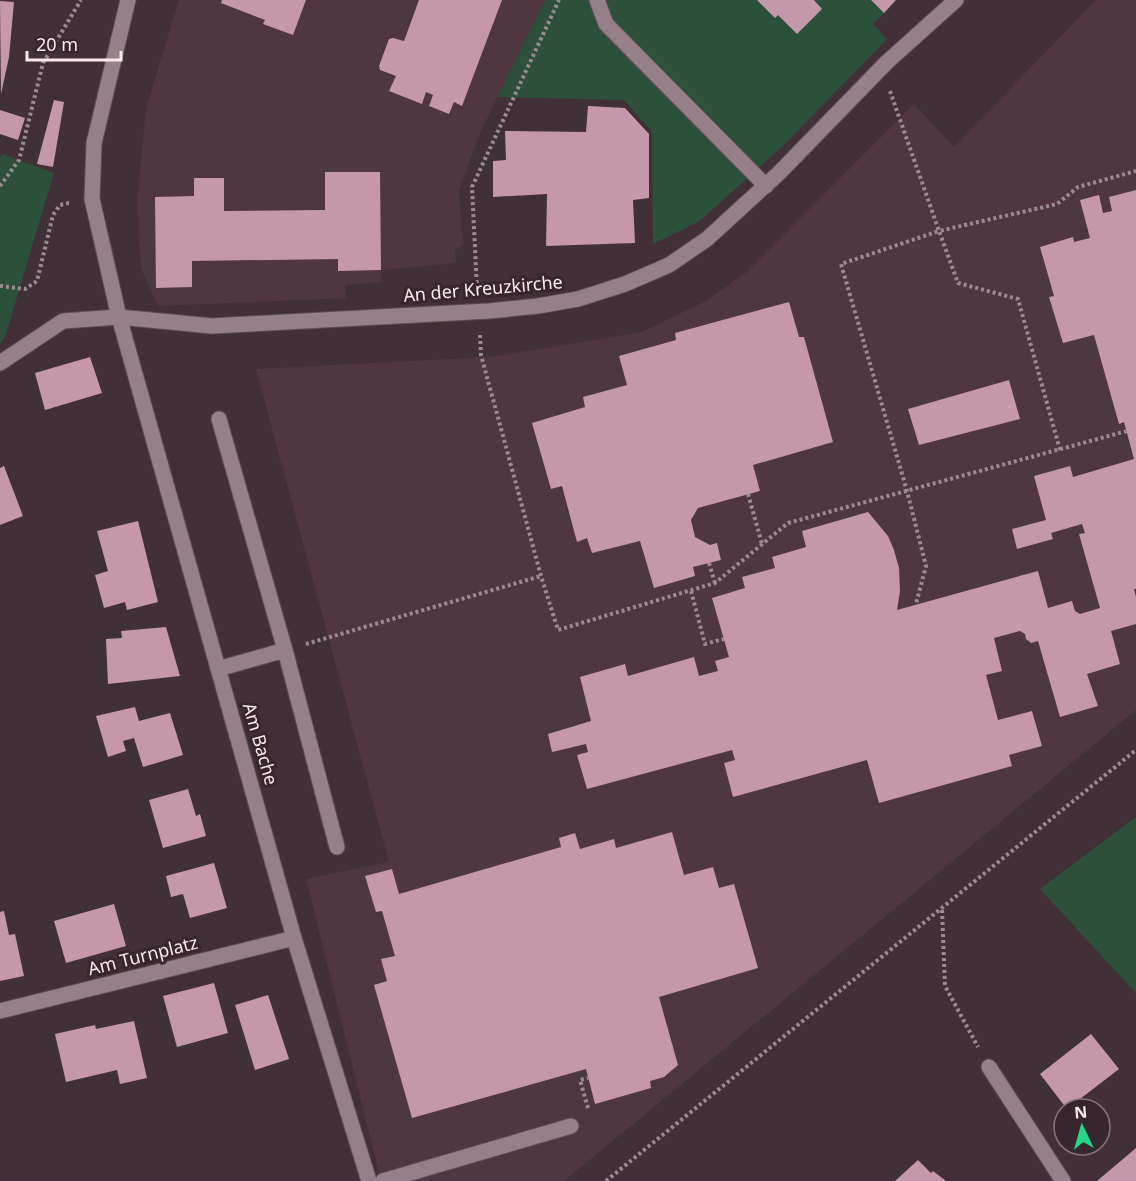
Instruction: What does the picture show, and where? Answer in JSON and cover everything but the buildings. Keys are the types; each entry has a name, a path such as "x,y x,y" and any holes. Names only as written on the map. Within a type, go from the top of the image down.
{"street":[{"path":"597,0 606,24 766,186"},
{"name":"An der Kreuzkirche","path":"0,363 63,321 119,317 212,326 478,312 578,299 625,284 669,264 707,239 766,186 882,68 956,0"},
{"name":"Am Bache","path":"125,1 94,143 92,199 119,317 218,669 294,938 369,1181"},
{"path":"219,419 285,650 337,847"},
{"path":"218,669 285,650"},
{"name":"Am Turnplatz","path":"0,1011 294,938"},
{"path":"989,1067 1063,1181"},
{"path":"383,1181 571,1126"}],"path":[{"path":"0,186 19,160 43,63 81,0"},
{"path":"559,0 472,187 481,355 541,576 558,630 715,584 788,523 1127,431"},
{"path":"882,68 958,283 1018,299 1060,450"},
{"path":"916,604 926,566 907,491 841,264 939,231 1057,204 1078,187 1136,171"},
{"path":"0,286 25,289 36,281 53,215"},
{"path":"748,494 762,544"},
{"path":"709,563 715,584"},
{"path":"285,650 541,576"},
{"path":"691,591 705,644 724,639"},
{"path":"606,1181 1136,750"},
{"path":"942,909 945,986 989,1067"}],"shaded area":[{"path":"179,0 545,0 480,133 459,190 463,245 455,250 456,263 381,270 382,282 345,285 346,298 158,306 141,268 137,200 146,108"},
{"path":"1096,0 1136,0 1136,710 564,1181 381,1181 306,879 389,862 256,369 490,357 642,332 704,302 747,272 914,104 954,147"}],"green space":[{"path":"545,0 871,0 884,13 873,24 887,39 785,144 700,221 653,244 652,132 624,100 497,97"},
{"path":"2,154 54,173 5,337 0,344 0,158"},
{"path":"1136,817 1136,993 1040,889"}]}
